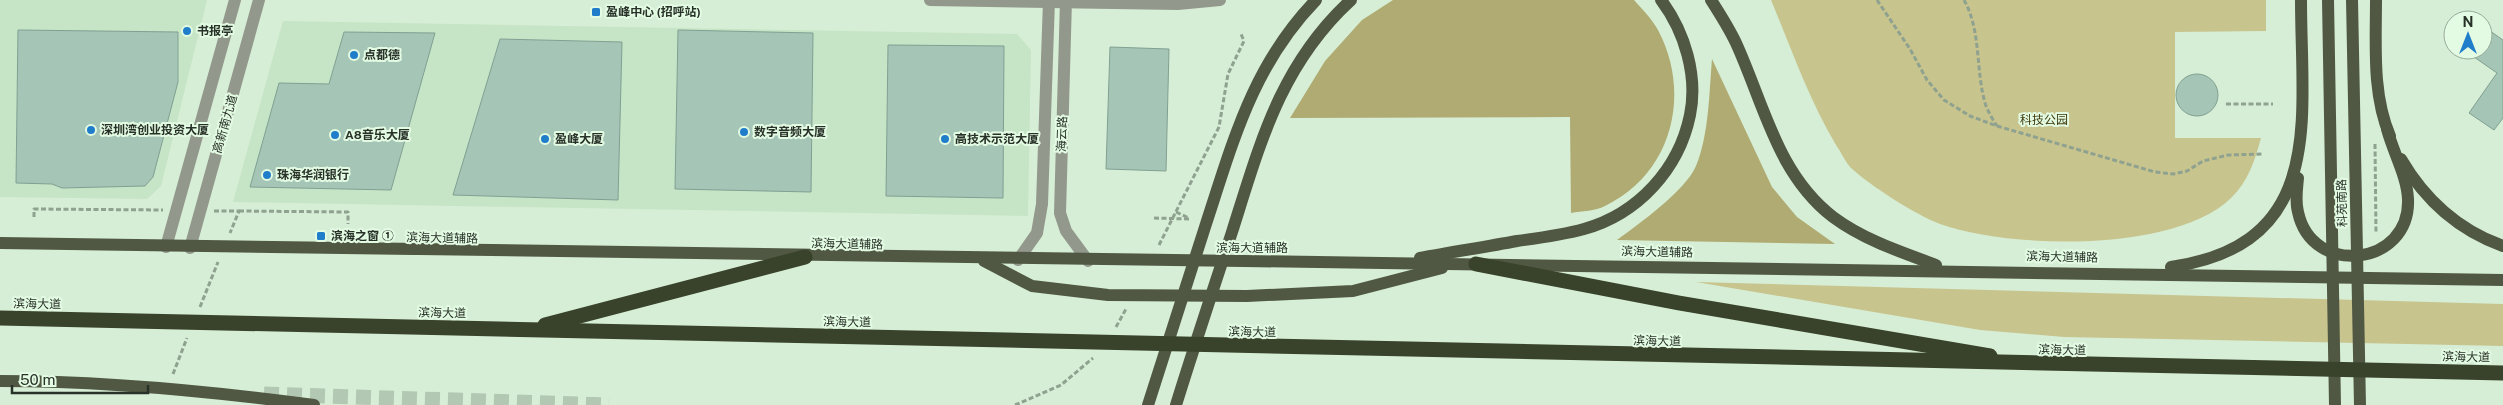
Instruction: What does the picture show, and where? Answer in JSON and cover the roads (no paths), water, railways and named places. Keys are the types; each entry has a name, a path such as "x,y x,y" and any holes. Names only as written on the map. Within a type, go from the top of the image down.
{"highway":[{"path":"527,330 805,257"},
{"path":"1476,264 1688,304 2040,365"},
{"name":"滨海大道","path":"0,318 2040,365 2503,373"}],"main road":[{"path":"1148,405 1228,156 1250,97 1279,43 1316,0"},
{"path":"1176,405 1254,164 1274,109 1299,60 1317,35 1351,0"},
{"path":"1390,263 1585,228 1624,212 1643,197 1671,164 1685,132 1692,106 1692,84 1685,46 1661,0"},
{"path":"1711,0 1736,43 1779,148 1806,190 1833,216 1851,229 1905,254 1948,269"},
{"path":"2301,0 2300,148 2296,202 2302,226 2312,240 2331,253 2342,256 2364,255 2379,250 2394,238 2407,212 2406,187 2387,129 2380,100 2376,65 2376,0"},
{"name":"科苑南路","path":"2328,0 2335,405"},
{"name":"科苑南路","path":"2352,0 2360,405"},
{"path":"2387,129 2403,162 2435,204 2464,229 2503,246"},
{"path":"2136,272 2185,265 2211,258 2234,249 2255,236 2281,206 2290,189 2300,148"},
{"name":"滨海大道辅路","path":"0,243 190,248 981,260 1948,269 2503,280"},
{"path":"981,260 1032,286 1108,295 1246,296 1353,291 1459,264"},
{"path":"0,381 72,381 159,387 314,405"}],"street":[{"name":"高新南九道","path":"166,247 235,0"},
{"name":"高新南九道","path":"190,248 259,0"},
{"path":"930,0 1198,4 1220,0"},
{"name":"海云路","path":"1018,260 1037,233 1042,204 1049,1"},
{"name":"海云路","path":"1066,1 1060,213 1066,230 1088,261"}],"tunnel":[{"path":"264,394 609,405"}],"place":[{"name":"盈峰中心 (招呼站)","path":"596,12"},
{"name":"书报亭","path":"187,31"},
{"name":"点都德","path":"354,55"},
{"name":"深圳湾创业投资大厦","path":"91,130"},
{"name":"数字音频大厦","path":"744,132"},
{"name":"A8音乐大厦","path":"335,135"},
{"name":"盈峰大厦","path":"545,139"},
{"name":"高技术示范大厦","path":"945,139"},
{"name":"珠海华润银行","path":"267,175"},
{"name":"滨海之窗 ①","path":"321,236"}],"park label":[{"name":"科技公园","path":"2044,120"}]}
